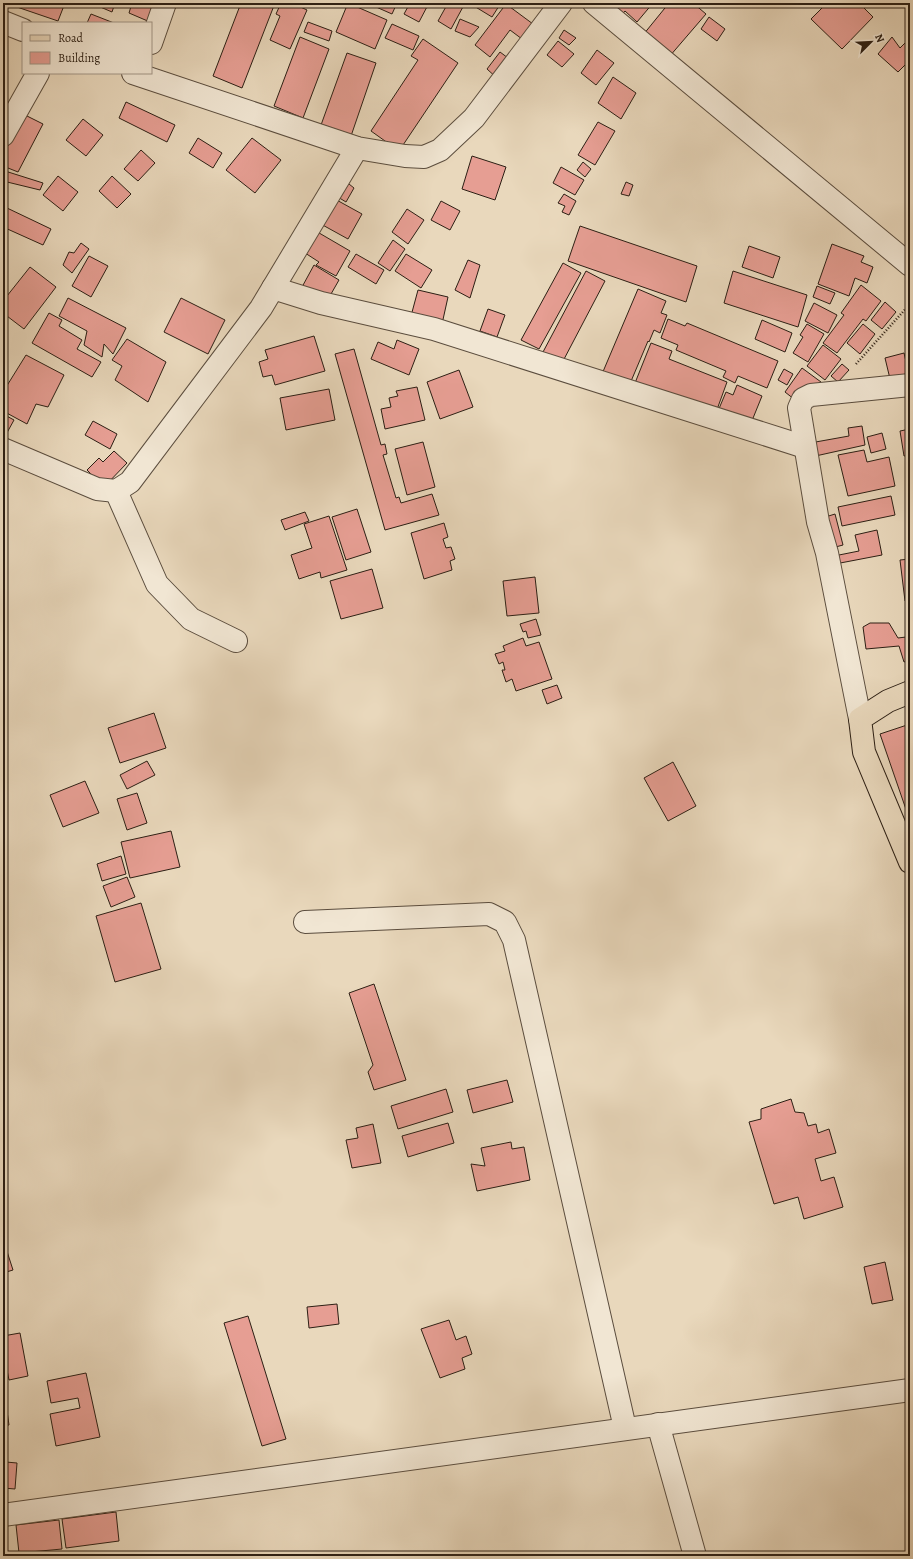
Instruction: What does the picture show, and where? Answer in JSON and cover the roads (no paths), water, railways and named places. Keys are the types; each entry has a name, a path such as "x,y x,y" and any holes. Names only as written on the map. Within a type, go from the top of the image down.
{"main road":[{"path":"910,692 888,701 860,719 864,752 910,862"}],"street":[{"path":"152,40 165,3"},
{"path":"594,3 910,265"},
{"path":"138,74 357,148 405,156 424,157 440,150 474,118 555,5"},
{"path":"3,22 22,30"},
{"path":"3,135 37,74"},
{"path":"3,449 97,489 116,491 130,482 260,308 357,148"},
{"path":"273,288 321,303 434,329 805,447"},
{"path":"860,719 827,553 818,522 799,408 803,399 811,395 910,385"},
{"path":"116,491 156,584 191,619 236,641"},
{"path":"305,922 489,914 505,922 514,940 626,1428"},
{"path":"3,1515 910,1390"},
{"path":"658,1424 695,1556"}]}
